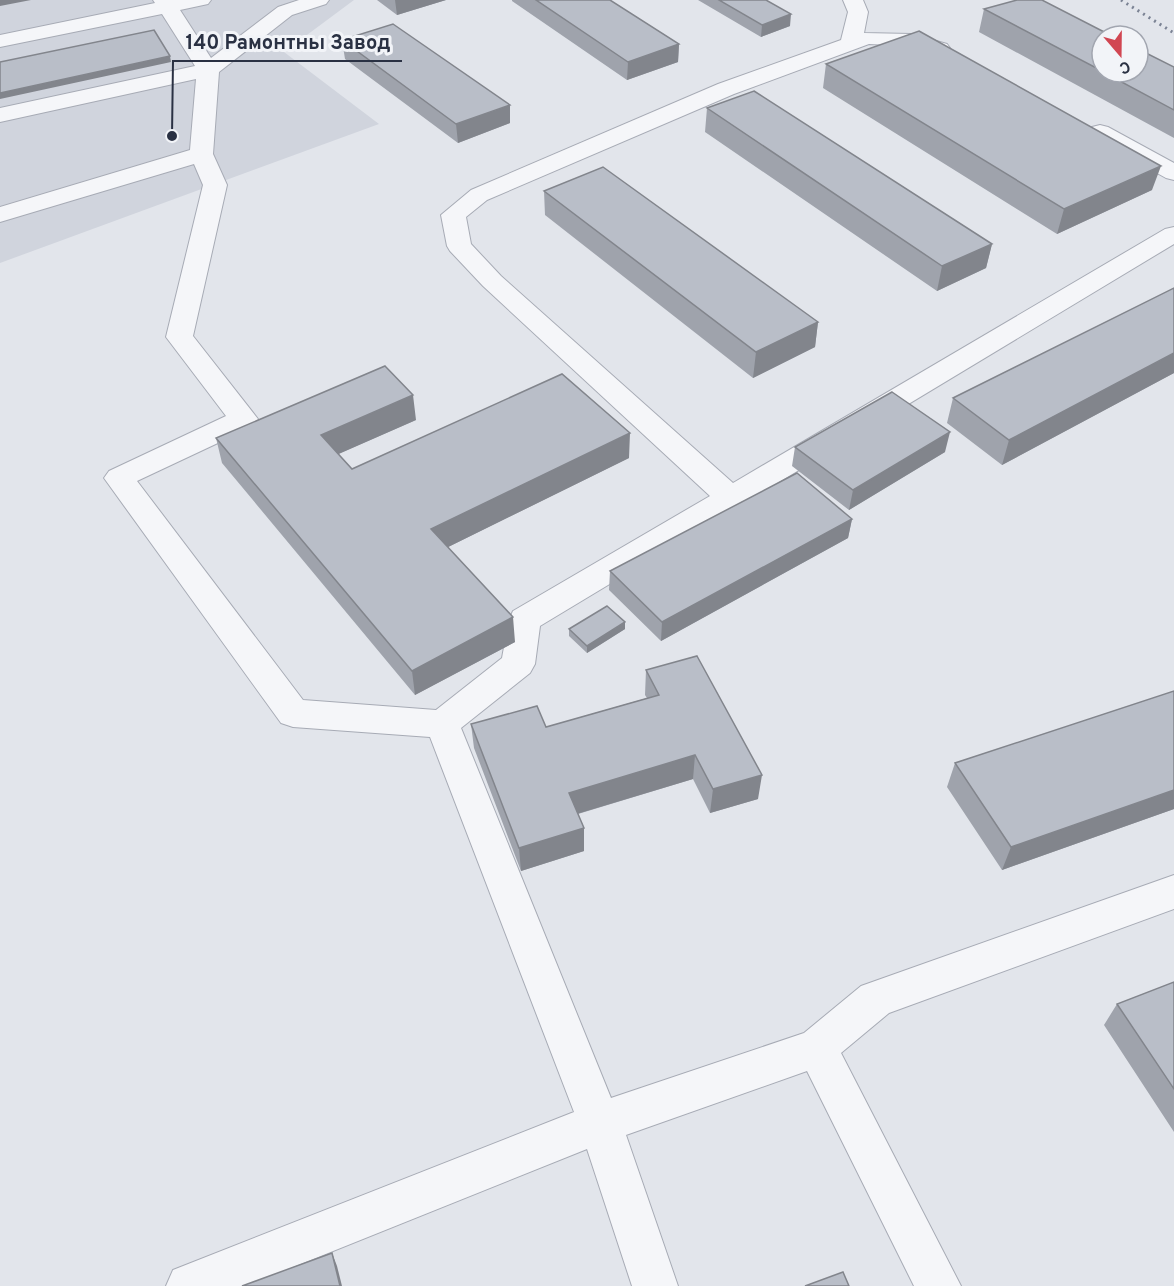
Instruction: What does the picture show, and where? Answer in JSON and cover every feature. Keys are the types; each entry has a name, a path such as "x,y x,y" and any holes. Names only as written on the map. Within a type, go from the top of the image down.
{"lane":[{"path":"0,41 165,3 201,0"},
{"path":"0,116 208,70 285,11 319,0"},
{"path":"851,44 858,12 853,0"},
{"path":"165,3 208,70 201,154 215,184 179,337 244,419 119,478 293,713 442,724 518,664 525,620 1174,234"},
{"path":"266,4 285,11"},
{"path":"731,498 492,281 459,246 453,215 479,195 726,89 867,38 911,40 955,52 965,58"},
{"path":"1080,121 1174,173"},
{"path":"0,214 201,154"},
{"path":"442,724 600,1123 655,1286"},
{"path":"189,1286 600,1123 817,1048 875,999 1174,892"},
{"path":"817,1048 938,1286"}],"shaded area":[{"path":"0,0 354,0 284,52 379,124 0,263"}],"building":[{"path":"536,0 610,0 679,44 628,62"},
{"path":"719,0 766,0 791,14 762,25"},
{"path":"1017,0 1042,0 1090,25 1090,65 984,9"},
{"path":"393,24 510,105 456,124 342,40"},
{"path":"154,30 170,56 0,93 0,62"},
{"path":"919,31 1161,166 1064,209 826,64"},
{"path":"1150,55 1174,67 1174,110 1125,84 1150,84"},
{"path":"754,91 992,244 942,266 707,108"},
{"path":"603,167 818,322 756,352 544,191"},
{"path":"1174,288 1174,353 1009,440 953,398"},
{"path":"385,366 413,395 321,435 352,469 562,374 630,433 431,529 513,617 412,671 216,438"},
{"path":"892,392 950,432 853,490 795,447"},
{"path":"797,473 852,519 662,622 610,571"},
{"path":"607,606 625,622 587,646 569,629"},
{"path":"697,656 762,775 713,789 695,755 569,793 584,828 519,848 471,724 537,706 546,727 659,695 646,670"},
{"path":"1174,691 1174,790 1011,847 955,763"},
{"path":"1174,982 1174,1089 1117,1004"},
{"path":"332,1253 340,1286 242,1286"},
{"path":"843,1272 849,1286 805,1286"}],"railway":[{"path":"1121,0 1174,33"}],"place":[{"name":"140 Рамонтны Завод","path":"172,136"}]}
